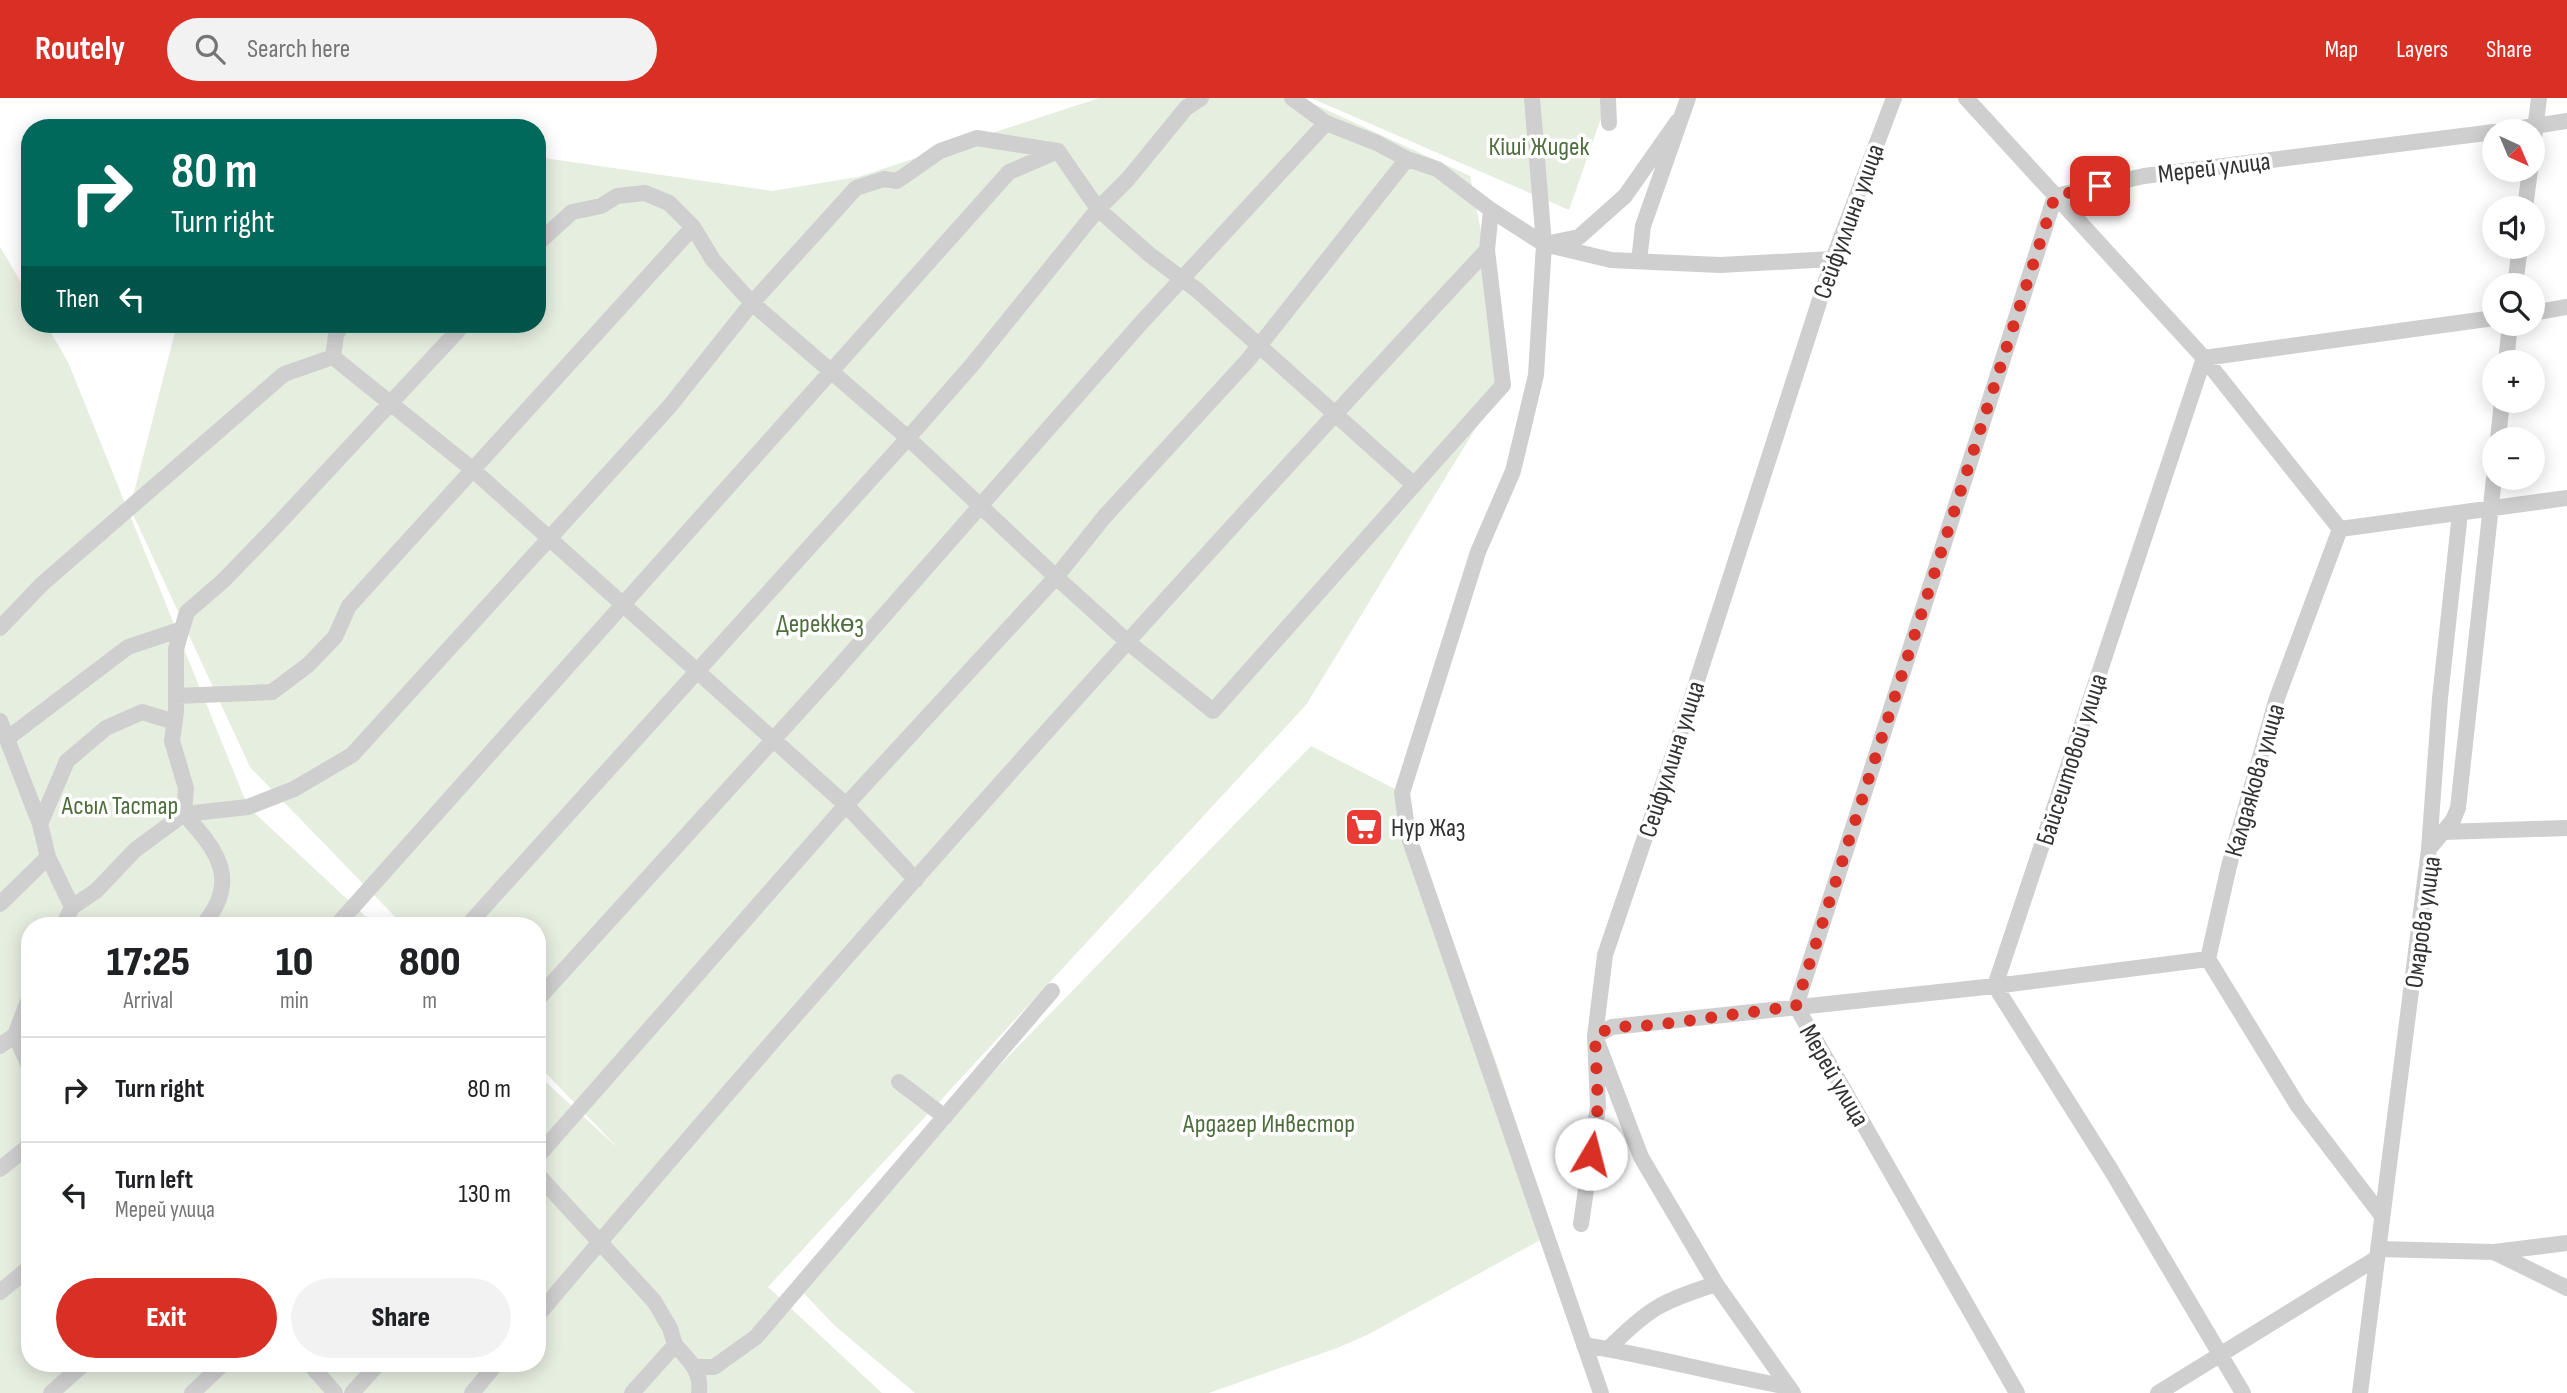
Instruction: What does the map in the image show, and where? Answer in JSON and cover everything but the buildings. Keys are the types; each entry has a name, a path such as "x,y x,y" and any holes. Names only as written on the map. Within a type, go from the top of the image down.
{"street":[{"path":"475,917 698,674 908,438 972,365 1098,209 1128,179 1186,108 1201,98"},
{"path":"1292,98 1326,123 1377,143 1407,159 1437,169 1491,211 1544,244 1611,260 1720,265 1833,259"},
{"path":"1532,98 1544,244 1536,375 1513,471 1478,552 1402,793 1408,835 1601,1393"},
{"path":"1608,98 1609,122"},
{"path":"1639,261 1643,226 1677,122 1688,98"},
{"name":"Сейфуллина улица","path":"1791,1390 1716,1284 1641,1157 1595,1036 1605,956 1676,746 1833,259 1894,98"},
{"path":"1966,98 2204,358 2340,528 2567,498"},
{"path":"2537,119 2539,98"},
{"path":"2545,125 2567,121"},
{"path":"1544,244 1579,237 1599,220 1625,196 1677,122"},
{"path":"546,990 981,507 1182,279 1326,123"},
{"name":"Мерей улица","path":"2017,1393 1796,1006 2055,196 2144,176 2482,134"},
{"path":"67,917 72,907 96,891 135,850 184,814 248,807 294,789 352,755 668,407 752,303 856,188 884,179 897,181 940,151 976,138 1058,152 1098,209 1260,346 1413,484"},
{"path":"344,917 1009,172 1058,152"},
{"path":"546,1147 846,805 1056,577 1105,516 1260,346 1407,159"},
{"path":"546,236 572,212 601,206 617,196 645,193 669,203 693,227 713,260 752,303 908,438 1129,643 1213,712 1503,385 1487,250 1491,211"},
{"path":"176,696 272,692 308,665 335,637 349,606 693,227"},
{"path":"546,1305 688,1135 1335,414 1487,250"},
{"path":"2545,311 2567,307"},
{"path":"2204,358 2482,320"},
{"path":"333,357 337,333"},
{"path":"208,917 222,898 222,863 207,839 184,814 186,788 172,741 175,722 176,649 187,611 224,580 456,333"},
{"path":"333,357 472,469 549,538 846,805 916,880"},
{"path":"0,628 42,584 284,374 333,357"},
{"name":"Байсеитовой улица","path":"1995,986 2204,358"},
{"name":"Омарова улица","path":"2360,1393 2429,849 2458,808 2493,490"},
{"path":"2429,849 2440,698 2460,513"},
{"name":"Калдаякова улица","path":"2207,959 2229,866 2277,698 2340,528"},
{"path":"8,738 128,647 182,629"},
{"path":"40,824 67,761 106,729 142,712 175,722"},
{"path":"0,721 40,824 48,857 72,907"},
{"path":"2443,832 2567,828"},
{"path":"0,904 48,857"},
{"path":"1581,1224 1598,1106 1595,1036 1612,1027 1656,1025 1796,1006 1995,986 2055,976 2207,959 2298,1106 2382,1216"},
{"path":"1995,986 2111,1170 2243,1393"},
{"path":"696,1367 714,1367 756,1336 1052,990"},
{"path":"0,1046 15,1035 21,1019"},
{"path":"15,1035 21,1048"},
{"path":"899,1082 945,1117"},
{"path":"0,1169 21,1152"},
{"path":"546,1186 654,1301 670,1328 675,1345 696,1367 701,1383 699,1393"},
{"path":"2158,1393 2221,1356 2377,1253 2494,1252 2567,1243"},
{"path":"2494,1252 2567,1288"},
{"path":"0,1292 21,1274"},
{"path":"1608,1349 1650,1310 1671,1298 1716,1284"},
{"path":"632,1393 675,1345"},
{"path":"1584,1345 1640,1354 1709,1374 1791,1390"},
{"path":"51,1393 75,1372"},
{"path":"192,1393 214,1372"},
{"path":"317,1372 335,1393"},
{"path":"352,1393 371,1372"},
{"path":"472,1393 490,1372"}],"green space":[{"name":"Дереккөз","path":"1099,98 1301,98 1470,176 1509,374 1306,705 768,1287 882,1393 0,1393 0,247 21,282 21,333 51,333 68,362 248,807 366,917 21,917 21,1372 546,1372 546,1082 619,1149 546,1073 546,917 395,917 250,767 130,508 175,333 546,333 546,158 772,191 858,177"},
{"name":"Кіші Жидек","path":"1311,98 1608,98 1569,210"},
{"name":"Ардагер Инвестор","path":"1311,746 1397,790 1496,1062 1553,1233 1369,1334 1209,1393 915,1393 835,1326 797,1286 921,1146"}],"place":[{"name":"Нур Жаз","path":"1364,827"}],"route":[{"path":"1591,1154 1598,1106 1595,1036 1612,1027 1656,1025 1796,1006 2055,196 2100,186"}],"park label":[{"name":"Асыл Тастар","path":"120,805"}]}
